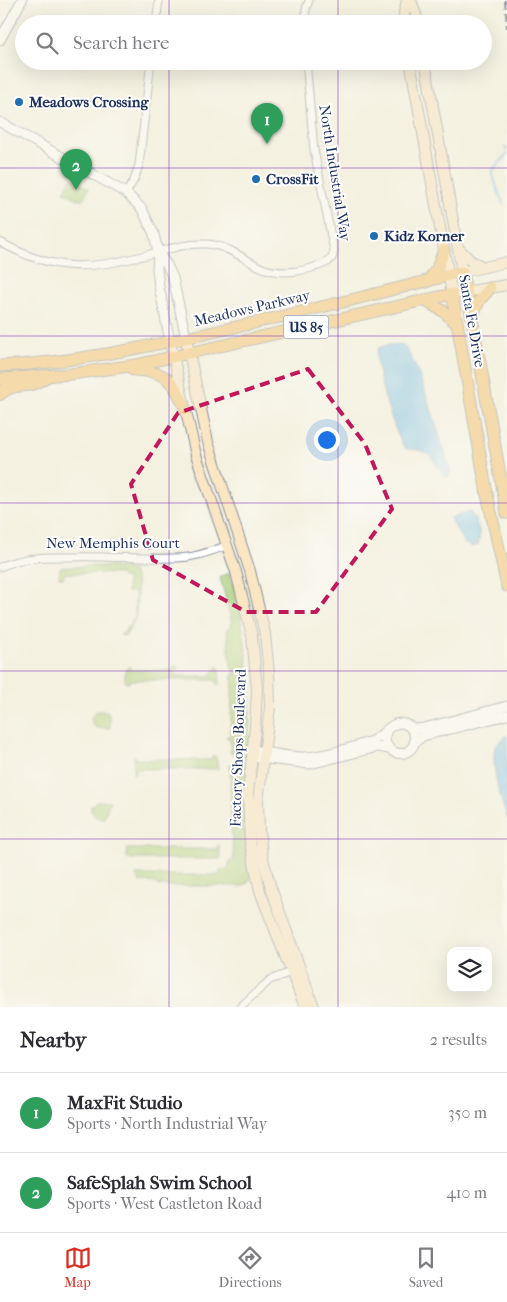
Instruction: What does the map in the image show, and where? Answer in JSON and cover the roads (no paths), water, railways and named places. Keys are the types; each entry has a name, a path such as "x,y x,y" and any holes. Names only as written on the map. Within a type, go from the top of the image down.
{"highway":[{"path":"426,282 437,269 444,250"},
{"name":"Meadows Parkway","path":"0,366 76,359 170,342 462,272"},
{"name":"Santa Fe Drive","path":"462,272 507,513"},
{"path":"472,318 478,300 492,288"},
{"name":"Meadows Parkway","path":"0,379 46,377 114,368 174,357 452,294"},
{"name":"Santa Fe Drive","path":"452,294 487,494 507,586"},
{"path":"424,300 444,311 458,326"},
{"path":"114,368 145,370 162,375 174,385 185,408"},
{"path":"0,394 7,388 31,384 46,377"}],"main road":[{"path":"404,15 407,0"},
{"path":"411,0 416,15"},
{"name":"Santa Fe Drive","path":"412,70 452,294"},
{"name":"Santa Fe Drive","path":"427,70 462,272"},
{"path":"458,248 471,261 487,267"},
{"name":"Meadows Parkway","path":"462,272 507,262"},
{"name":"Meadows Parkway","path":"452,294 507,285"},
{"name":"Factory Shops Boulevard","path":"186,338 208,442 250,571 261,613 267,652 270,688 268,724 258,801 262,855 271,888 314,1007"},
{"name":"Factory Shops Boulevard","path":"170,342 196,455 241,588 255,652 257,689 248,808 252,855 260,891 305,1007"}],"street":[{"path":"0,40 22,0"},
{"path":"157,15 159,0"},
{"path":"306,15 309,0"},
{"path":"126,193 134,180 139,165 151,70"},
{"name":"North Industrial Way","path":"158,252 189,245 214,245 230,250 266,269 278,272 315,266 332,258 333,245 314,150 307,70"},
{"path":"0,122 39,142 126,193 138,204 146,215 158,252 157,269 170,342"},
{"path":"0,242 39,260 75,266 109,264 158,252"},
{"path":"158,252 173,278 186,338"},
{"name":"New Memphis Court","path":"0,567 10,562 28,558 79,556 175,558 203,554 226,546"},
{"path":"389,749 384,739 390,726 395,724 403,724 414,729 424,728 507,706"},
{"path":"252,754 310,764 378,748 403,753 409,750 423,736 507,715"},
{"path":"409,726 414,736 414,743"},
{"path":"264,756 314,756 369,742 386,732"},
{"path":"240,1007 270,980 291,972"}],"water":[{"path":"401,344 414,363 428,398 448,462 450,472 448,477 444,476 429,454 419,450 406,449 396,431 385,399 376,355 380,347"},
{"path":"470,512 477,523 479,532 478,545 472,547 465,544 450,518"},
{"path":"507,735 507,818 497,782 494,755 495,746"}],"waterway":[{"path":"503,204 492,174 495,167 507,154"}],"railway":[{"path":"505,0 507,28"}],"place":[{"name":"Meadows Crossing","path":"19,102"},
{"name":"MaxFit Studio","path":"267,144"},
{"name":"CrossFit","path":"256,179"},
{"name":"SafeSplah Swim School","path":"76,190"},
{"name":"Kidz Korner","path":"374,236"}]}
